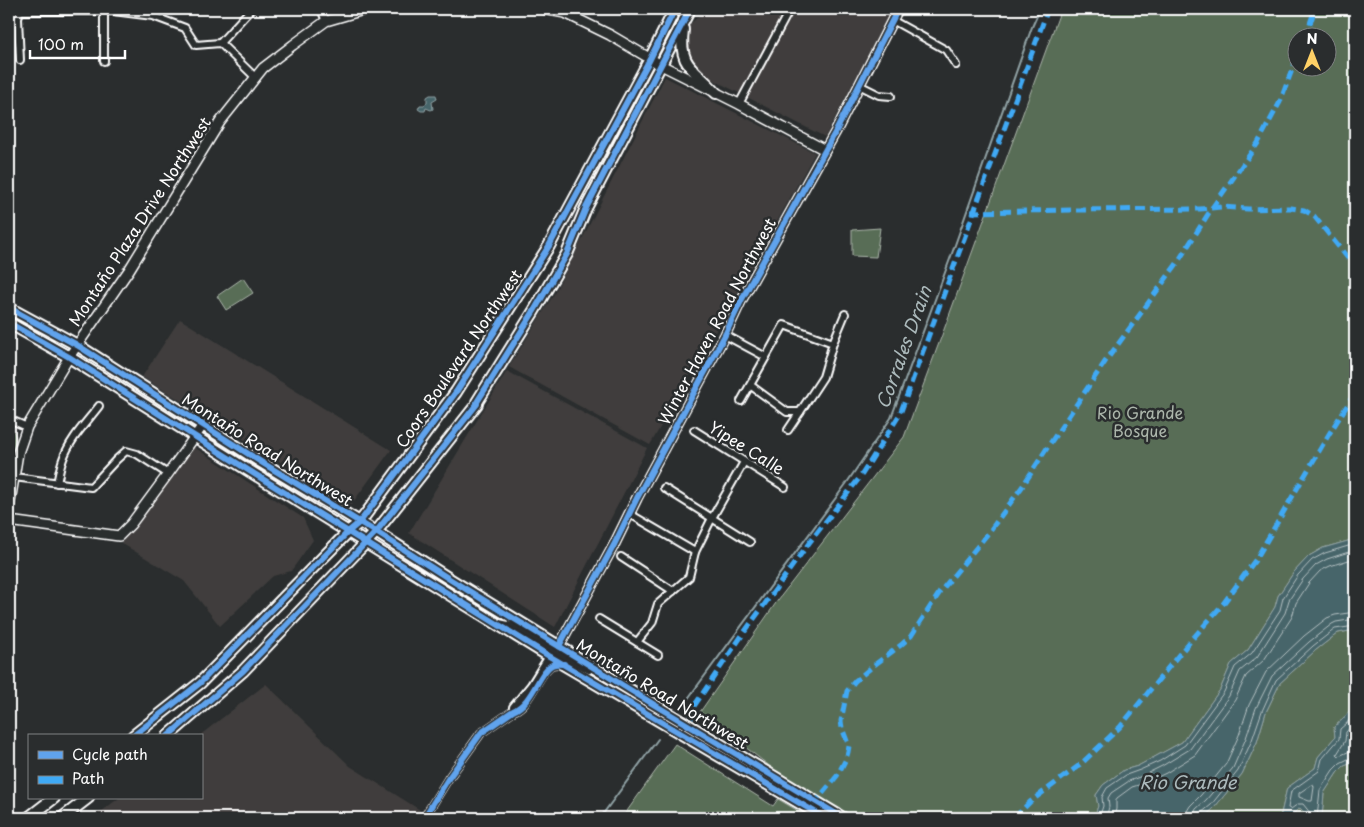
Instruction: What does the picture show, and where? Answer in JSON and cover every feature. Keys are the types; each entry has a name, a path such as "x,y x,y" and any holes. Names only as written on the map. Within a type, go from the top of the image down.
{"main road":[{"name":"Coors Boulevard Northwest","path":"136,734 200,683 360,522 456,392 549,246 675,9"},
{"path":"170,734 243,671 376,532 478,404 477,402 567,254 586,208 690,9"},
{"path":"684,21 681,44 686,61 693,71 704,79 716,93"},
{"name":"Montaño Road Northwest","path":"9,308 77,345 261,462 609,677 785,789 825,818"},
{"name":"Montaño Road Northwest","path":"9,323 69,356 248,470 549,656 785,789 843,818"},
{"path":"28,818 51,800"},
{"path":"64,818 86,800"}],"street":[{"path":"20,60 18,19 20,10 104,11 153,16 185,28 196,45 220,43 251,9"},
{"path":"321,9 326,21"},
{"name":"Montaño Plaza Drive Northwest","path":"9,508 18,453 27,427 69,356 129,270 220,122 263,68 326,21 368,9"},
{"path":"544,9 565,13 610,35 661,65 826,150"},
{"path":"739,104 790,9"},
{"name":"Winter Haven Road Northwest","path":"559,646 725,335 742,299 826,150 898,9"},
{"path":"104,11 104,61"},
{"path":"892,20 946,50 956,65"},
{"path":"220,43 256,78"},
{"path":"859,85 879,95 891,96"},
{"path":"788,430 822,377 845,314"},
{"path":"741,401 784,325 833,343"},
{"path":"725,335 766,357"},
{"path":"750,385 787,412 800,412"},
{"path":"58,483 68,446 99,406"},
{"path":"9,419 27,427"},
{"path":"9,522 119,536 131,524 203,425"},
{"name":"Yipee Calle","path":"694,430 784,487"},
{"path":"14,477 91,487 126,451 138,454 168,474"},
{"path":"637,642 652,623 658,604 689,577 694,552 744,462"},
{"path":"664,488 750,542"},
{"path":"630,514 694,552"},
{"path":"621,557 673,591"},
{"path":"598,619 658,655"},
{"path":"501,625 516,628 552,649 559,646"},
{"path":"513,712 513,707 531,685 549,656 559,654 589,670 609,677"},
{"path":"424,818 481,734 518,710 531,695 547,668 552,664 564,664"}],"shaded area":[{"path":"704,9 892,9 825,137 696,71 690,64 684,37 689,25"},
{"path":"665,77 815,153 650,445 509,367 554,294"},
{"path":"180,319 391,450 351,505 142,377"},
{"path":"507,371 647,448 555,627 409,533"},
{"path":"194,447 303,518 313,540 291,571 273,576 220,626 184,581 121,543"},
{"path":"266,684 350,766 420,810 415,818 93,818 116,800 202,800 202,734"}],"green space":[{"name":"Rio Grande Bosque","path":"1061,9 1355,9 1355,539 1323,548 1309,556 1294,572 1278,596 1275,607 1248,650 1231,664 1220,690 1182,742 1138,766 1124,770 1103,785 1096,795 1098,806 1094,818 853,818 785,778 700,712 778,600 904,437"},
{"path":"880,228 876,257 852,256 852,230"},
{"path":"243,278 253,293 226,310 217,296"},
{"path":"9,429 14,432 16,438 9,460"},
{"path":"1355,630 1355,704 1334,727 1335,737 1318,757 1315,768 1287,788 1280,818 1203,818 1214,808 1242,774 1257,742 1266,712 1280,683 1338,633"},
{"path":"675,744 773,806 778,799 810,818 622,818"},
{"path":"1355,760 1355,809 1342,818 1322,818 1324,793 1337,773 1344,766"},
{"path":"1300,808 1309,818 1293,818 1294,813"}],"water":[{"path":"436,95 437,99 432,102 433,109 426,108 425,111 421,111 418,109 420,105 427,103 427,97"},
{"name":"Rio Grande","path":"1355,539 1355,630 1338,633 1280,683 1266,712 1257,742 1242,774 1214,808 1203,818 1094,818 1098,806 1096,795 1103,785 1124,770 1138,766 1182,742 1220,690 1231,664 1248,650 1275,607 1278,596 1294,572 1309,556 1323,548"},
{"name":"Rio Grande","path":"1355,704 1355,760 1344,766 1337,773 1324,793 1322,818 1309,818 1300,808 1294,813 1293,818 1280,818 1287,788 1315,768 1318,757 1335,737 1334,727"}],"waterway":[{"name":"Corrales Drain","path":"684,704 846,484 891,418 1040,9"},
{"name":"Corrales Drain","path":"600,818 658,739"}],"marked path":[{"path":"695,718 690,712 743,634 809,543 861,476 900,414 1048,9"},
{"path":"1308,28 1315,9"},
{"path":"813,805 837,776 846,759 849,746 841,721 847,691 855,681 911,636 940,592 989,532 1022,487 1105,362 1176,265 1212,208 1258,143 1280,102 1289,78"},
{"path":"971,212 1200,209 1221,207 1248,209 1291,208 1304,210 1314,216 1355,267"},
{"path":"1014,818 1030,802 1081,764 1120,727 1223,604 1256,559 1355,393"}],"cycle path":[{"path":"136,734 200,683 360,522 456,392 549,246 675,9"},
{"path":"170,734 243,671 376,532 477,404 567,254 586,208 690,9"},
{"path":"559,646 725,335 742,299 836,131 898,9"},
{"path":"9,308 77,345 451,580 843,818"},
{"path":"9,323 69,357 549,656 825,818"},
{"path":"424,818 448,779 481,733 520,707 531,695 548,668 555,664 564,664"}]}
